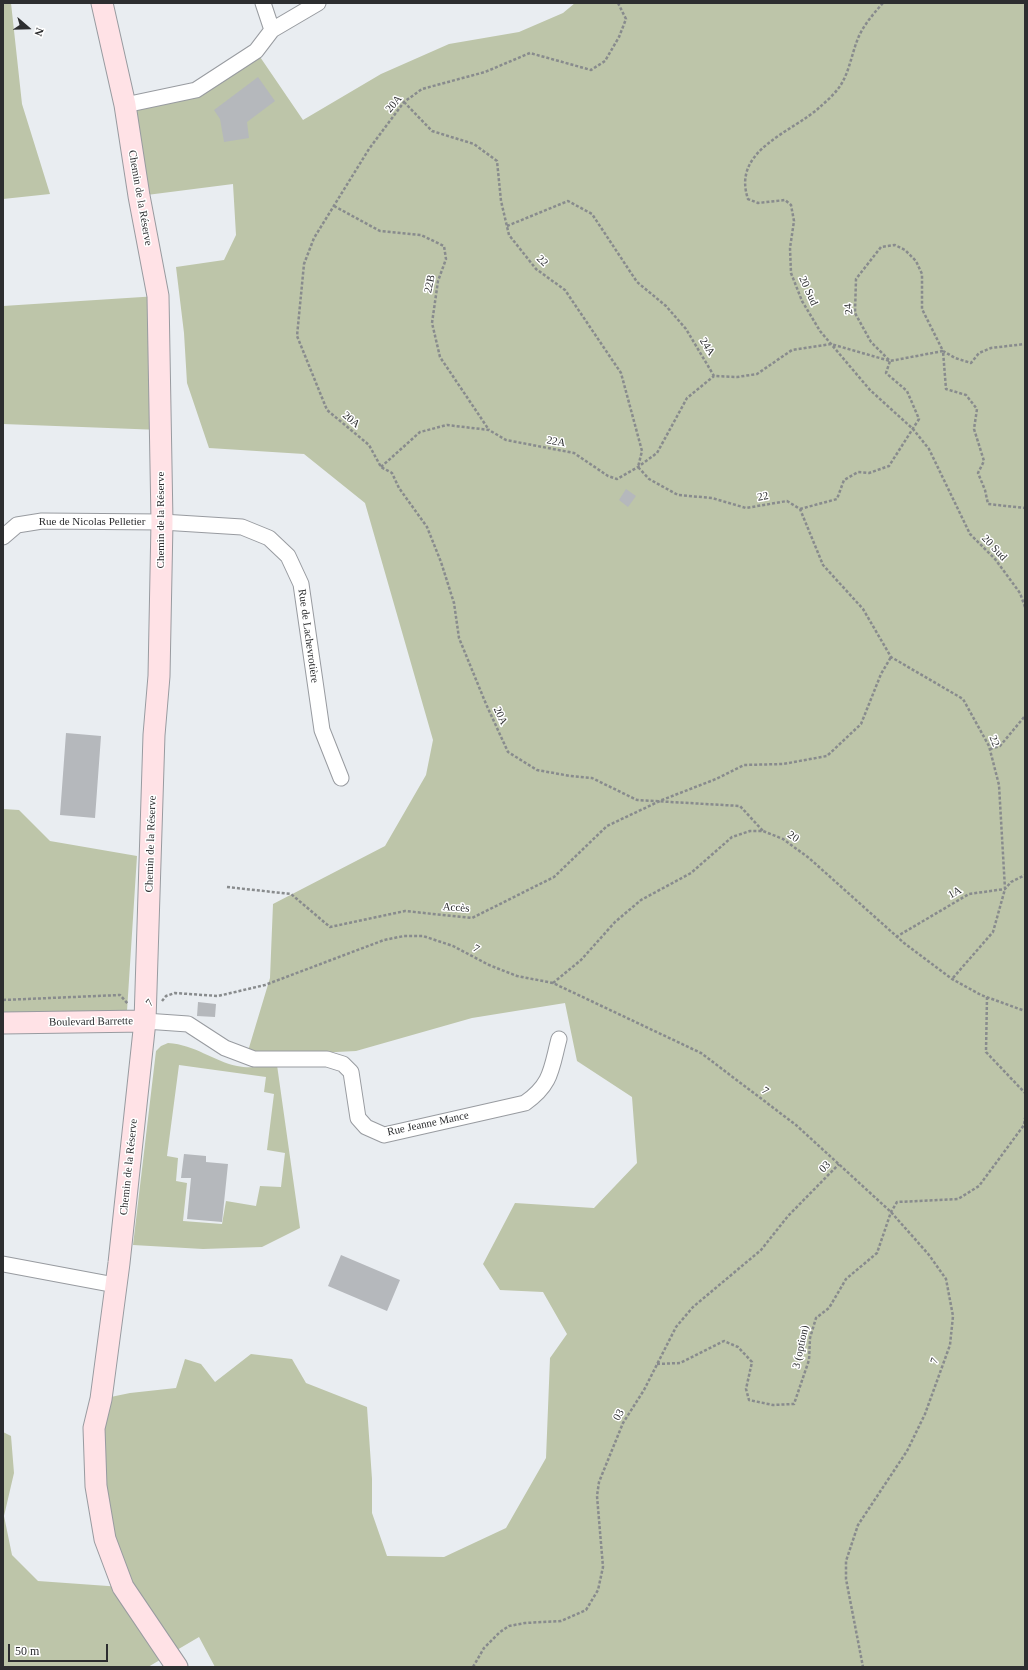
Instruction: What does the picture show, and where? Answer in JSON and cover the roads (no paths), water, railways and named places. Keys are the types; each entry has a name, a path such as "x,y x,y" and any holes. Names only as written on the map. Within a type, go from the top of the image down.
{"street":[{"name":"Chemin de la Réserve","path":"102,3 125,105 139,196 158,296 162,522 158,676 154,735 145,1021 119,1263 101,1399 94,1428 98,1494 105,1539 123,1587 177,1667"},
{"path":"264,3 272,30"},
{"path":"125,105 196,90 256,52 272,30 318,3"},
{"name":"Rue de Nicolas Pelletier","path":"3,537 17,525 42,521 162,522"},
{"name":"Rue de Lachevrotière","path":"162,522 242,527 268,538 288,556 301,584 322,730 341,778"},
{"name":"Boulevard Barrette","path":"3,1023 145,1021"},
{"name":"Rue Jeanne Mance","path":"145,1021 188,1024 226,1048 254,1059 327,1059 343,1064 351,1072 358,1118 366,1128 384,1135 525,1103 535,1096 547,1082 559,1039"},
{"path":"3,1264 115,1285"}]}
